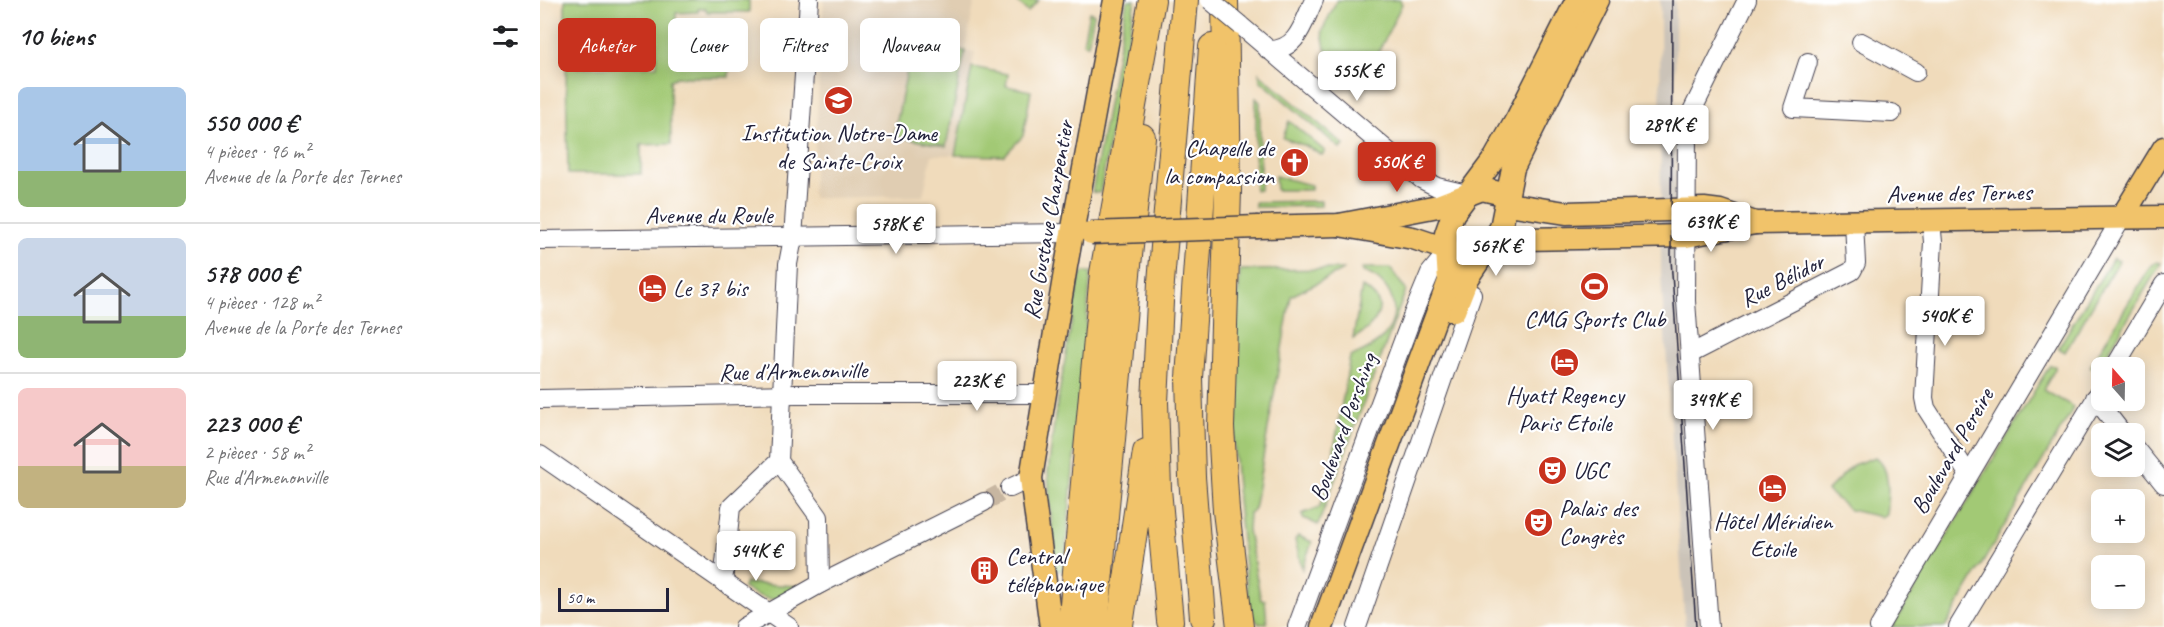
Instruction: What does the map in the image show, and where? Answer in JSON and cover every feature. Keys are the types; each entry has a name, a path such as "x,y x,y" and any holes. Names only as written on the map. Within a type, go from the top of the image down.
{"highway":[{"path":"1071,627 1103,273 1152,0"},
{"path":"1095,627 1126,274 1149,88 1164,0"},
{"path":"1170,621 1158,489 1155,402 1161,282 1185,0"},
{"path":"1203,618 1192,477 1189,378 1195,266 1218,0"},
{"path":"1225,0 1228,190 1221,427 1226,511 1240,627"},
{"path":"1120,625 1136,509 1155,402"}],"main road":[{"name":"Rue Gustave Charpentier","path":"1051,627 1031,478 1046,394 1081,233 1114,0"},
{"name":"Boulevard Pershing","path":"1322,627 1449,281 1449,250 1446,234 1453,214 1495,158 1591,0"},
{"name":"Boulevard Pershing","path":"1336,627 1467,278 1487,252 1501,228 1513,168 1591,0"},
{"name":"Boulevard Pereire","path":"2122,217 2164,148"},
{"path":"1081,233 1339,225 1438,206 1482,189 1492,189 1505,200"},
{"name":"Avenue des Ternes","path":"1505,200 1514,205 1566,213 1720,211 1755,224"},
{"name":"Avenue des Ternes","path":"1487,252 1503,244 1524,239 1686,236 1755,224 2164,217"},
{"path":"1339,225 1413,238 1449,250 1455,256 1471,261 1487,252"}],"street":[{"path":"809,0 793,238 788,264 779,461 819,517 820,584"},
{"path":"1210,0 1421,179 1437,187 1467,194"},
{"path":"1268,50 1281,49 1293,42 1314,0"},
{"path":"1709,627 1690,354 1686,236 1688,119 1747,0"},
{"path":"1862,42 1916,72"},
{"path":"1808,62 1793,108 1892,113"},
{"name":"Boulevard Pereire","path":"1879,627 2122,217"},
{"path":"1931,221 1933,242 1924,398 1926,408 1968,474"},
{"name":"Rue Bélidor","path":"1690,354 1852,271 1856,262 1854,222"},
{"name":"Avenue du Roule","path":"540,240 1081,233"},
{"name":"Boulevard Pershing","path":"1298,627 1413,314 1430,273 1449,250"},
{"name":"Boulevard Pershing","path":"1357,627 1487,252"},
{"path":"2121,357 2164,284"},
{"name":"Rue d'Armenonville","path":"540,399 1046,394"},
{"path":"1958,627 2091,405"},
{"path":"540,454 723,582 770,620 789,627"},
{"path":"2145,459 2162,478"},
{"path":"723,582 731,507 779,461"},
{"path":"1010,488 1031,478"},
{"path":"744,627 770,620 820,584 984,501"}],"shaded area":[{"path":"824,0 975,0 965,50 975,52 955,155 932,155 923,196 812,198 820,72 848,72 848,18 823,18"},
{"path":"1660,0 1675,0 1676,271 1700,627 1685,627 1661,276"}],"green space":[{"path":"565,0 749,0 749,12 707,12 706,9 698,9 698,12 676,13 676,18 668,18 668,72 729,72 729,77 677,77 670,80 671,144 641,145 641,174 568,174 566,72 656,72 656,18 565,18"},
{"path":"1015,0 1039,0 1028,12"},
{"path":"1127,0 1135,0 1100,193 1092,192"},
{"path":"1337,0 1400,0 1402,4 1367,76 1360,78 1325,49 1322,31"},
{"path":"1089,12 1094,14 1088,44 1083,43"},
{"path":"960,50 965,51 946,146 894,136 907,72 960,72"},
{"path":"972,67 1008,74 1006,86 1031,91 1023,136 1004,156 955,155"},
{"path":"1259,73 1344,145 1341,149 1260,80"},
{"path":"1256,98 1260,102 1260,190 1255,190"},
{"path":"1289,121 1325,151 1322,155 1306,146 1283,138"},
{"path":"1275,176 1311,185 1311,190 1276,190"},
{"path":"1321,201 1321,206 1255,207 1255,202"},
{"path":"2113,258 2119,261 2065,352 2058,348"},
{"path":"2161,263 2105,357 2096,357 2151,265"},
{"path":"1362,268 1390,268 1406,290 1318,525 1303,518 1302,514 1320,507 1328,484 1350,357 1379,341 1389,329 1393,319 1394,309 1388,290 1373,276 1363,272"},
{"path":"1345,269 1291,296 1254,510 1249,513 1248,530 1260,596 1261,600 1265,600 1267,623 1259,624 1250,613 1235,462 1234,376 1240,270"},
{"path":"1084,272 1091,272 1064,570 1055,571 1048,472 1055,416 1080,275"},
{"path":"1362,287 1377,300 1378,314 1368,328 1353,339"},
{"path":"2050,365 2055,366 2055,369 2043,390 2074,407 1945,627 1892,627"},
{"path":"1875,457 1884,468 1888,483 1886,514 1881,517 1850,510 1827,491 1853,465"},
{"path":"1298,536 1312,542 1302,569 1295,540"},
{"path":"746,583 797,586 798,591 770,599 743,588"}],"tunnel":[{"path":"984,502 1010,488"}],"tram line":[{"path":"1672,0 1671,259 1696,627"}],"place":[{"name":"Institution Notre-Dame de Sainte-Croix","path":"839,100"},
{"name":"Chapelle de la compassion","path":"1295,162"},
{"name":"CMG Sports Club","path":"1595,286"},
{"name":"Le 37 bis","path":"652,288"},
{"name":"Hyatt Regency Paris Etoile","path":"1565,362"},
{"name":"UGC","path":"1552,470"},
{"name":"Hôtel Méridien Etoile","path":"1773,488"},
{"name":"Palais des Congrès","path":"1538,522"},
{"name":"Central téléphonique","path":"985,570"}]}
